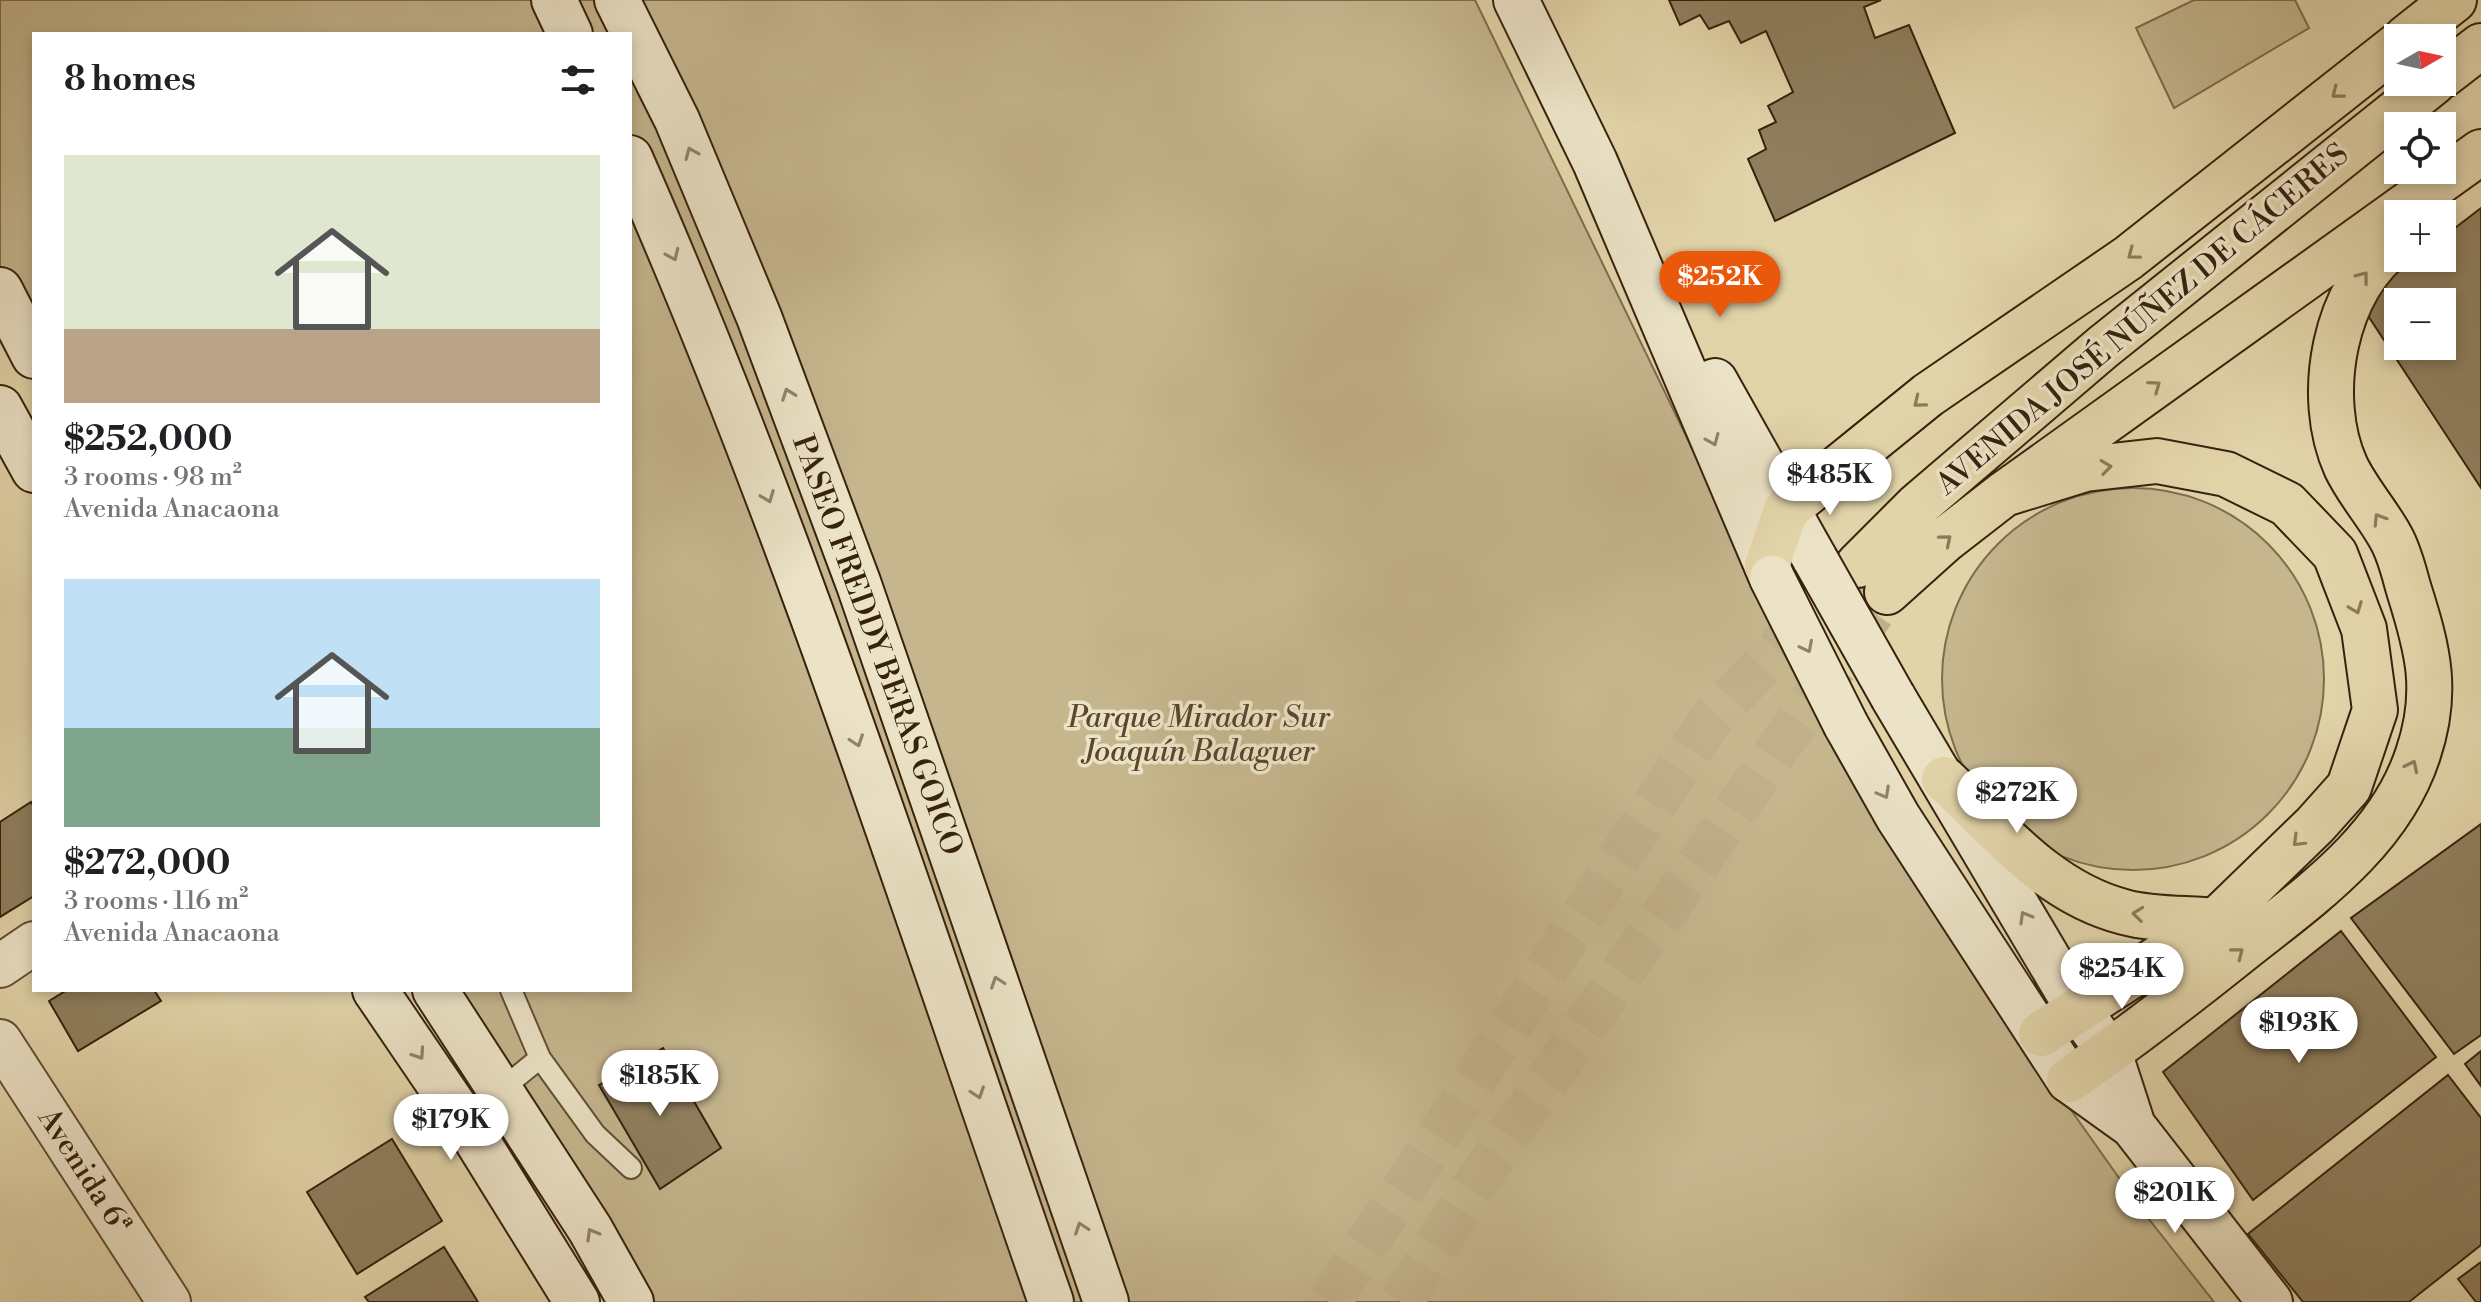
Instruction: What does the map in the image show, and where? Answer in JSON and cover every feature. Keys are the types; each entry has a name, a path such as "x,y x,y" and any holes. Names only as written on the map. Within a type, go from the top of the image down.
{"main road":[{"path":"2424,24 2454,0"},
{"path":"2456,65 2481,46"},
{"path":"1770,572 1786,510 1928,395 2128,258 2384,56"},
{"name":"AVENIDA JOSÉ NÚÑEZ DE CÁCERES","path":"2417,96 2103,347 1917,506 1873,578 2004,494 2481,152"},
{"path":"2456,201 2481,184"},
{"path":"2069,1080 2344,869 2391,808 2417,757 2432,705 2428,648 2393,541 2346,466 2334,426 2333,373 2340,323 2356,286 2384,252"},
{"path":"2004,494 2085,469 2157,461 2226,474 2287,504 2335,554 2364,629 2375,710 2349,787 2216,921 2041,1034"},
{"path":"1944,779 2041,872 2081,897 2126,913 2216,921"}],"street":[{"path":"554,0 569,32"},
{"name":"PASEO FREDDY BERAS GOICO","path":"617,0 677,120 759,317 859,585 1106,1302"},
{"path":"1516,0 1595,162 1786,510 2078,1009 2109,1052 2133,1126"},
{"path":"1595,162 1770,572 1846,725 1898,817 2069,1080 2133,1126 2270,1302"},
{"name":"PASEO FREDDY BERAS GOICO","path":"632,163 688,289 779,523 1051,1302"},
{"path":"0,290 32,352"},
{"path":"0,408 32,466"},
{"path":"0,966 32,944"},
{"path":"376,992 464,1120 577,1302"},
{"path":"436,992 590,1229 631,1302"},
{"name":"Avenida 6ª","path":"0,1041 169,1302"}],"lane":[{"path":"512,992 540,1058 595,1134 631,1168"},
{"path":"464,1120 540,1058"}],"green space":[{"name":"Parque Mirador Sur Joaquín Balaguer","path":"0,0 1475,0 1838,750 2042,1069 2141,1209 2214,1302 653,1302 592,1194 459,992 632,992 632,32 32,32 32,332 0,269"},
{"path":"2194,0 2295,0 2309,28 2174,108 2136,28"},
{"path":"2133,488 2170,492 2206,503 2239,520 2268,544 2292,573 2309,606 2320,642 2324,679 2320,716 2309,752 2292,785 2268,814 2239,838 2206,855 2170,866 2133,870 2096,866 2060,855 2027,838 1998,814 1974,785 1957,752 1946,716 1942,679 1946,642 1957,606 1974,573 1998,544 2027,520 2060,503 2096,492"}],"building":[{"path":"1669,0 1881,0 1864,7 1875,38 1909,25 1955,133 1775,221 1748,159 1766,149 1759,130 1776,122 1768,106 1793,92 1766,31 1741,43 1729,21 1709,29 1700,15 1680,25"},
{"path":"2481,208 2481,488 2397,360 2456,360 2456,288 2384,288 2384,340 2359,302 2398,272 2456,272 2456,227"},
{"path":"31,802 32,897 0,917 0,822"},
{"path":"2481,824 2481,1035 2454,1054 2351,918"},
{"path":"2341,931 2436,1057 2253,1200 2163,1072"},
{"path":"64,992 155,992 161,1001 78,1051 49,1001"},
{"path":"663,1048 721,1148 660,1189 599,1085"},
{"path":"2481,1051 2481,1086 2465,1064"},
{"path":"2448,1075 2481,1118 2481,1245 2409,1302 2303,1302 2248,1234"},
{"path":"392,1139 442,1221 357,1274 307,1192"},
{"path":"444,1247 478,1302 369,1302 365,1297"},
{"path":"2481,1262 2481,1302 2476,1302 2458,1279"}],"tunnel":[{"path":"1329,1302 1710,720 1858,565"},
{"path":"1401,1302 1475,1184 1887,592"}]}
